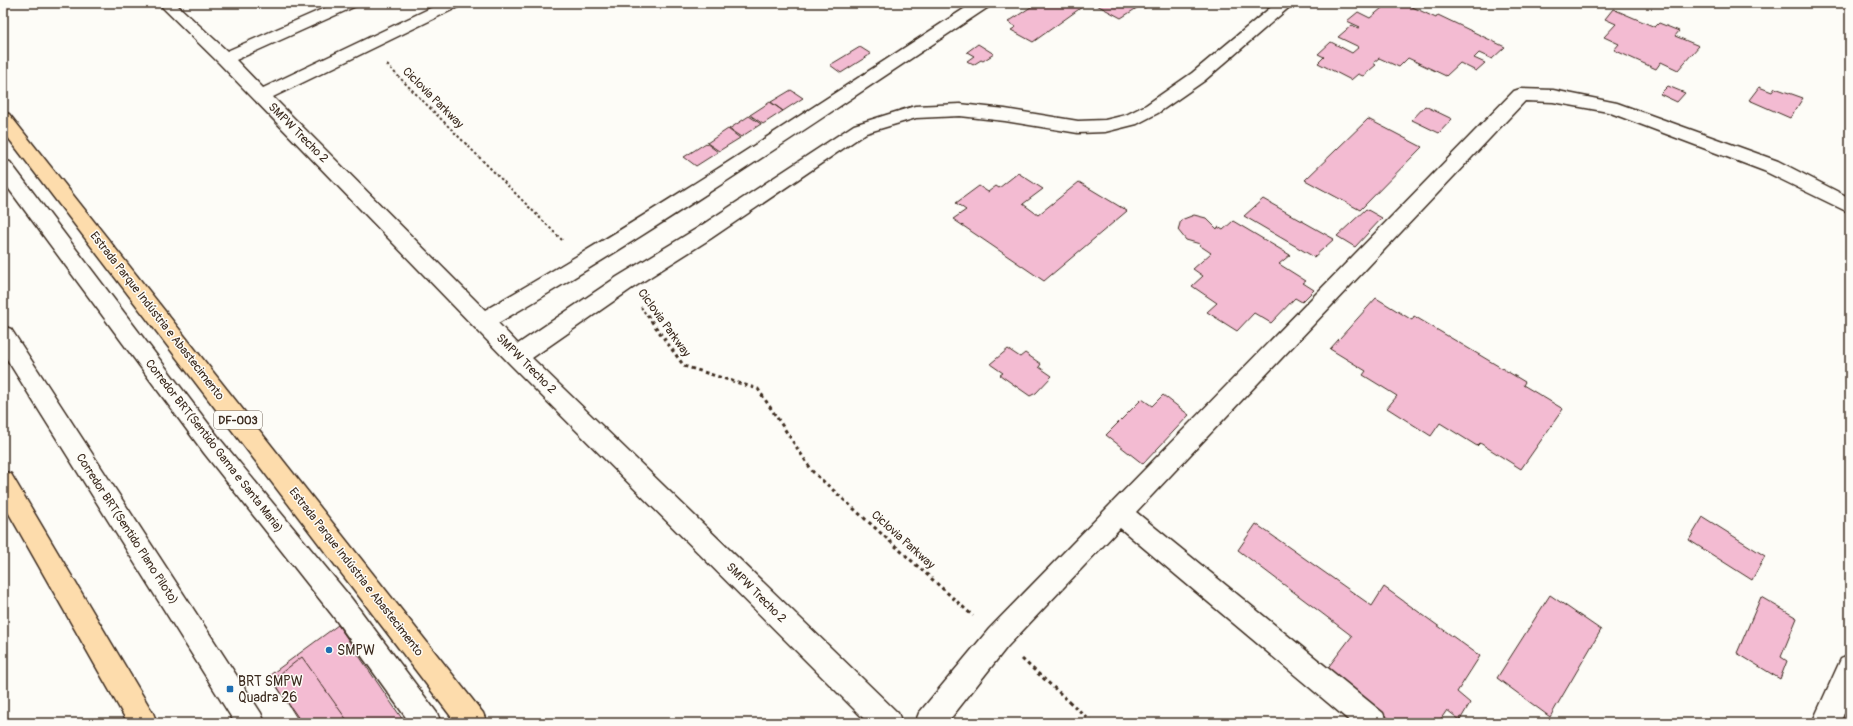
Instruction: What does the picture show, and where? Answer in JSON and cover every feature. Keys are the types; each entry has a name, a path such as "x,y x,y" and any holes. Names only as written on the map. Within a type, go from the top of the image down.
{"highway":[{"name":"Estrada Parque Indústria e Abastecimento","path":"3,118 473,723"},
{"path":"3,481 143,723"}],"street":[{"name":"SMPW Trecho 2","path":"166,3 225,59 517,356 888,723"},
{"path":"225,59 350,3"},
{"path":"261,96 454,3"},
{"path":"484,321 584,263 724,174 984,3"},
{"path":"517,356 624,283 703,234 860,129 916,112 960,110 1005,114 1078,127 1105,126 1131,120 1152,109 1198,77 1286,3"},
{"path":"929,723 998,638 1520,95 1553,96 1611,107 1771,166 1850,206"},
{"name":"Corredor BRT(Sentido Gama e Santa Maria)","path":"3,167 212,446 342,607 427,723"},
{"name":"Corredor BRT(Sentido Plano Piloto)","path":"3,335 251,723"},
{"path":"1118,512 1373,723"},
{"path":"1826,723 1850,668"}],"path":[{"name":"Ciclovia Parkway","path":"383,61 584,263"},
{"name":"Ciclovia Parkway","path":"624,283 684,366 758,389 813,472 1093,723"}],"building":[{"path":"1037,3 1075,3 1082,7 1033,42 1011,30 1016,27 1008,22"},
{"path":"1093,3 1151,3 1145,8 1140,6 1121,18"},
{"path":"1388,3 1404,3 1436,18 1438,15 1505,47 1492,59 1479,53 1474,58 1485,63 1476,71 1460,63 1446,76 1408,58 1399,67 1379,58 1373,63 1376,65 1363,76 1358,74 1351,80 1318,63 1324,57 1318,54 1331,42 1352,53 1359,47 1338,37 1352,25 1358,28 1360,27 1347,21 1358,12 1370,18"},
{"path":"1613,9 1655,27 1659,23 1679,31 1675,36 1699,46 1678,70 1661,62 1656,69 1614,50 1619,44 1604,37 1616,24 1605,19"},
{"path":"978,44 994,54 973,65 967,61 974,56 967,52"},
{"path":"860,47 871,54 841,73 830,65"},
{"path":"1668,86 1685,93 1677,102 1660,94"},
{"path":"1759,87 1772,92 1775,88 1803,98 1790,118 1749,100"},
{"path":"791,90 803,98 783,111 771,102"},
{"path":"770,102 783,111 763,124 750,115"},
{"path":"1425,106 1452,119 1439,133 1412,120"},
{"path":"749,116 761,124 741,137 729,129"},
{"path":"1368,119 1422,147 1360,210 1305,180"},
{"path":"728,129 740,138 719,151 707,143"},
{"path":"706,143 718,152 696,166 684,157"},
{"path":"1018,173 1043,189 1023,204 1038,215 1079,182 1127,211 1044,281 953,219 966,210 956,203 979,186 988,192 996,186 999,188"},
{"path":"1263,199 1334,239 1314,257 1244,216"},
{"path":"1366,209 1382,218 1355,247 1337,236"},
{"path":"1194,215 1206,218 1217,229 1218,227 1223,230 1233,221 1290,255 1279,264 1306,281 1303,283 1314,290 1302,302 1295,298 1271,323 1254,313 1237,331 1207,312 1217,303 1192,286 1203,276 1193,269 1211,253 1199,245 1200,244 1186,240 1178,230 1181,220"},
{"path":"1376,298 1412,320 1414,316 1525,382 1523,385 1563,409 1521,469 1480,443 1477,446 1440,423 1431,436 1387,408 1397,396 1363,375 1366,371 1330,349"},
{"path":"1008,349 1020,357 1025,353 1041,364 1039,367 1052,376 1036,393 1030,396 1000,375 1003,373 990,364"},
{"path":"1163,395 1189,415 1143,464 1106,435 1142,399 1152,406"},
{"path":"1703,517 1765,556 1752,580 1689,540"},
{"path":"1256,524 1372,606 1384,587 1480,656 1457,692 1470,703 1460,720 1447,710 1438,723 1395,723 1326,670 1352,636 1238,550"},
{"path":"1850,569 1850,586 1845,583"},
{"path":"1550,595 1601,630 1550,717 1497,678"},
{"path":"1761,597 1797,618 1781,657 1787,661 1780,679 1737,653"},
{"name":"SMPW","path":"338,625 405,723 300,723 270,675"},
{"path":"302,657 349,723 302,723 272,680"}],"place":[{"name":"SMPW","path":"329,650"},
{"name":"BRT SMPW Quadra 26","path":"230,689"}]}
